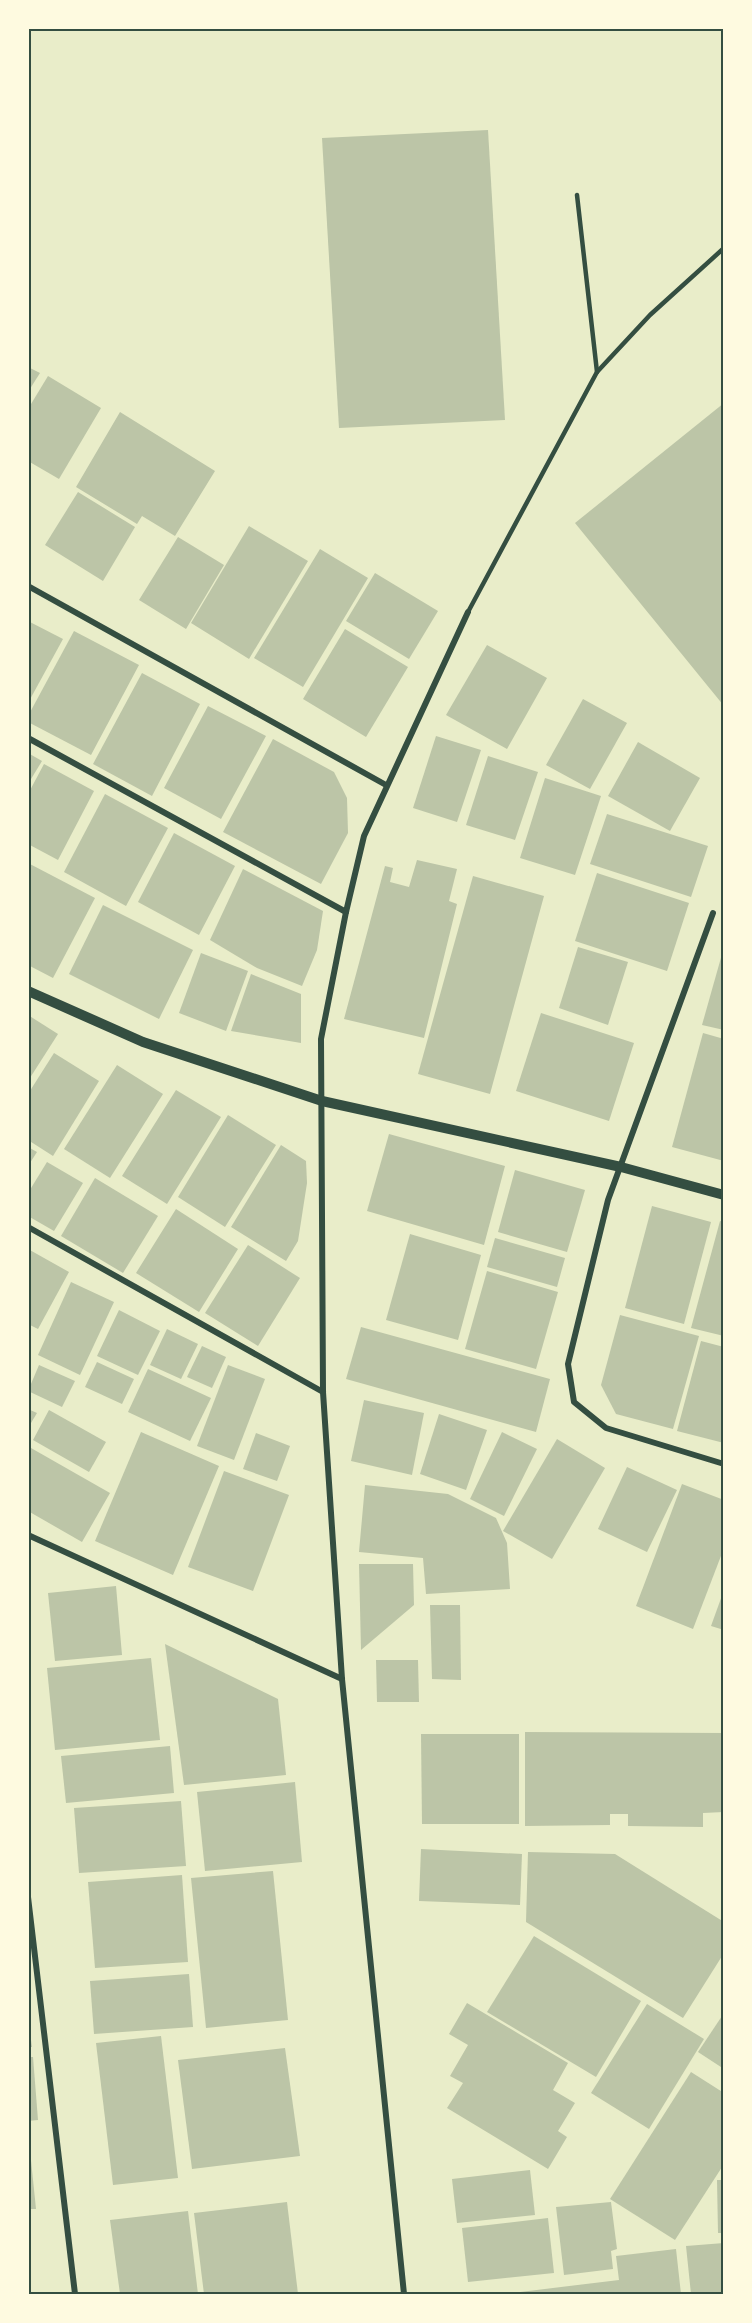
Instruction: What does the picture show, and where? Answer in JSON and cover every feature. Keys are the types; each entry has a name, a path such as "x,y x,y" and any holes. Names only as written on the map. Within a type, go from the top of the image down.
{"street":[{"path":"28,586 386,785"},
{"path":"404,2295 342,1679 323,1392 321,1039 346,912 364,836 468,612"},
{"path":"28,738 346,912"},
{"path":"713,913 670,1025 608,1200 568,1364 574,1402 606,1428 723,1464"},
{"path":"28,991 143,1042 322,1101 621,1167 723,1195"},
{"path":"28,1227 323,1392"},
{"path":"28,1535 342,1679"},
{"path":"28,1897 75,2295"}],"lane":[{"path":"577,195 597,372"},
{"path":"468,612 597,372 650,315 723,248"}],"building":[{"path":"488,130 505,420 339,428 322,138"},
{"path":"28,367 40,373 28,392"},
{"path":"48,376 101,408 59,479 28,461 28,409"},
{"path":"724,403 724,706 575,523"},
{"path":"120,412 215,471 175,536 142,516 137,524 76,487"},
{"path":"78,492 135,527 103,581 45,545"},
{"path":"249,526 308,561 249,659 191,623"},
{"path":"178,537 224,565 186,629 139,600"},
{"path":"320,549 368,578 303,687 254,658"},
{"path":"375,573 438,611 409,659 346,621"},
{"path":"28,621 63,639 28,703"},
{"path":"345,629 408,667 366,737 303,699"},
{"path":"74,631 139,665 91,755 28,722 28,716"},
{"path":"487,645 547,678 507,749 446,715"},
{"path":"142,673 200,704 152,796 93,764"},
{"path":"583,699 627,723 590,789 546,765"},
{"path":"208,706 266,736 221,819 164,788"},
{"path":"436,736 481,750 457,822 413,808"},
{"path":"273,739 334,772 347,798 348,833 321,884 223,832"},
{"path":"638,742 700,778 670,831 608,796"},
{"path":"28,753 42,761 28,784"},
{"path":"488,756 538,772 515,840 466,825"},
{"path":"44,764 94,791 58,860 28,844 28,794"},
{"path":"545,778 601,796 575,875 520,858"},
{"path":"105,794 168,828 126,906 64,872"},
{"path":"607,814 708,846 691,897 590,864"},
{"path":"174,833 235,866 199,935 138,902"},
{"path":"417,860 457,869 449,901 457,904 424,1038 344,1019 385,866 393,868 390,882 409,887"},
{"path":"28,863 95,898 53,978 28,965"},
{"path":"243,869 323,911 317,950 302,986 257,968 210,940"},
{"path":"597,873 689,903 667,971 575,941"},
{"path":"473,876 544,896 490,1094 418,1074"},
{"path":"103,905 193,950 159,1019 69,974"},
{"path":"578,947 628,962 608,1025 559,1008"},
{"path":"724,947 724,1030 702,1025"},
{"path":"201,953 248,971 226,1031 179,1013"},
{"path":"251,974 301,994 301,1043 231,1031"},
{"path":"541,1013 634,1043 609,1121 516,1091"},
{"path":"28,1015 58,1034 28,1081"},
{"path":"703,1033 724,1039 724,1161 672,1147"},
{"path":"54,1053 99,1081 53,1156 28,1140 28,1094"},
{"path":"117,1065 163,1094 110,1178 64,1149"},
{"path":"176,1090 221,1117 167,1204 122,1176"},
{"path":"228,1115 276,1145 225,1227 178,1197"},
{"path":"389,1134 505,1166 484,1245 367,1211"},
{"path":"281,1145 306,1161 307,1183 298,1241 286,1261 231,1227"},
{"path":"28,1147 37,1152 28,1166"},
{"path":"47,1162 83,1183 54,1231 28,1216 28,1193"},
{"path":"515,1170 585,1190 567,1252 498,1232"},
{"path":"95,1178 158,1216 123,1273 61,1236"},
{"path":"652,1206 711,1222 684,1324 625,1308"},
{"path":"176,1209 238,1249 199,1312 136,1273"},
{"path":"720,1221 724,1222 724,1336 691,1328"},
{"path":"410,1234 481,1255 458,1340 386,1320"},
{"path":"495,1238 565,1258 557,1287 487,1267"},
{"path":"248,1245 300,1278 258,1346 205,1313"},
{"path":"28,1249 69,1272 38,1329 28,1324"},
{"path":"487,1271 558,1292 536,1369 465,1349"},
{"path":"71,1282 114,1302 80,1375 38,1355"},
{"path":"119,1310 160,1331 138,1375 97,1356"},
{"path":"620,1315 699,1336 673,1429 616,1414 601,1385"},
{"path":"361,1327 550,1379 536,1432 346,1379"},
{"path":"167,1329 198,1344 181,1379 150,1365"},
{"path":"701,1341 724,1347 724,1443 677,1431"},
{"path":"202,1346 226,1357 212,1388 187,1377"},
{"path":"97,1362 134,1379 122,1404 85,1387"},
{"path":"39,1365 75,1381 62,1407 28,1391"},
{"path":"228,1365 265,1379 234,1460 197,1446"},
{"path":"148,1369 211,1398 190,1441 128,1412"},
{"path":"364,1400 424,1413 412,1475 351,1461"},
{"path":"28,1409 37,1413 28,1428"},
{"path":"49,1410 106,1442 89,1472 33,1440"},
{"path":"439,1414 487,1430 466,1490 420,1474"},
{"path":"141,1432 219,1466 173,1575 95,1541"},
{"path":"502,1432 537,1449 504,1516 470,1499"},
{"path":"256,1433 290,1446 277,1481 243,1469"},
{"path":"557,1439 605,1468 552,1559 503,1531"},
{"path":"31,1448 110,1493 82,1542 28,1511"},
{"path":"627,1467 677,1490 647,1552 598,1529"},
{"path":"224,1471 289,1495 253,1591 188,1567"},
{"path":"682,1484 724,1500 724,1548 693,1629 636,1606"},
{"path":"365,1485 448,1494 496,1518 507,1543 510,1589 426,1594 423,1558 359,1552"},
{"path":"359,1564 413,1564 414,1605 361,1650"},
{"path":"116,1586 122,1655 55,1661 48,1593"},
{"path":"724,1590 724,1630 711,1626"},
{"path":"430,1605 460,1605 461,1680 432,1679"},
{"path":"165,1644 278,1699 286,1775 184,1785"},
{"path":"151,1658 160,1740 55,1750 47,1668"},
{"path":"376,1660 418,1660 419,1702 377,1702"},
{"path":"525,1732 724,1733 724,1812 703,1813 703,1827 628,1826 628,1814 610,1814 610,1825 525,1826"},
{"path":"421,1734 519,1734 519,1824 422,1824"},
{"path":"170,1746 174,1793 66,1803 61,1756"},
{"path":"295,1782 302,1862 205,1871 197,1792"},
{"path":"181,1801 186,1866 79,1873 74,1808"},
{"path":"421,1849 522,1854 520,1905 419,1901"},
{"path":"528,1852 615,1854 724,1922 724,1953 683,2018 526,1922"},
{"path":"273,1871 288,2020 206,2028 191,1878"},
{"path":"182,1875 188,1962 95,1968 88,1882"},
{"path":"534,1936 641,2001 596,2077 487,2012"},
{"path":"189,1974 193,2027 94,2034 90,1981"},
{"path":"467,2003 568,2063 553,2090 575,2103 558,2131 567,2137 548,2169 447,2108 463,2083 450,2076 468,2045 449,2034"},
{"path":"647,2004 704,2039 649,2129 591,2093"},
{"path":"724,2013 724,2069 698,2052"},
{"path":"28,2018 32,2047 28,2047"},
{"path":"161,2036 178,2178 113,2185 96,2043"},
{"path":"285,2048 300,2156 192,2169 178,2060"},
{"path":"28,2057 33,2057 38,2120 28,2121"},
{"path":"691,2072 724,2093 724,2164 675,2240 610,2199"},
{"path":"28,2131 36,2209 28,2209"},
{"path":"530,2170 535,2215 457,2223 452,2179"},
{"path":"717,2180 724,2180 724,2233 718,2233"},
{"path":"287,2202 298,2294 204,2294 194,2213"},
{"path":"611,2202 617,2249 611,2251 613,2269 564,2275 556,2207"},
{"path":"188,2211 198,2294 120,2294 110,2220"},
{"path":"548,2218 554,2273 468,2282 462,2228"},
{"path":"724,2243 724,2294 691,2294 686,2246"},
{"path":"676,2249 681,2294 503,2294 619,2280 616,2256"}]}
